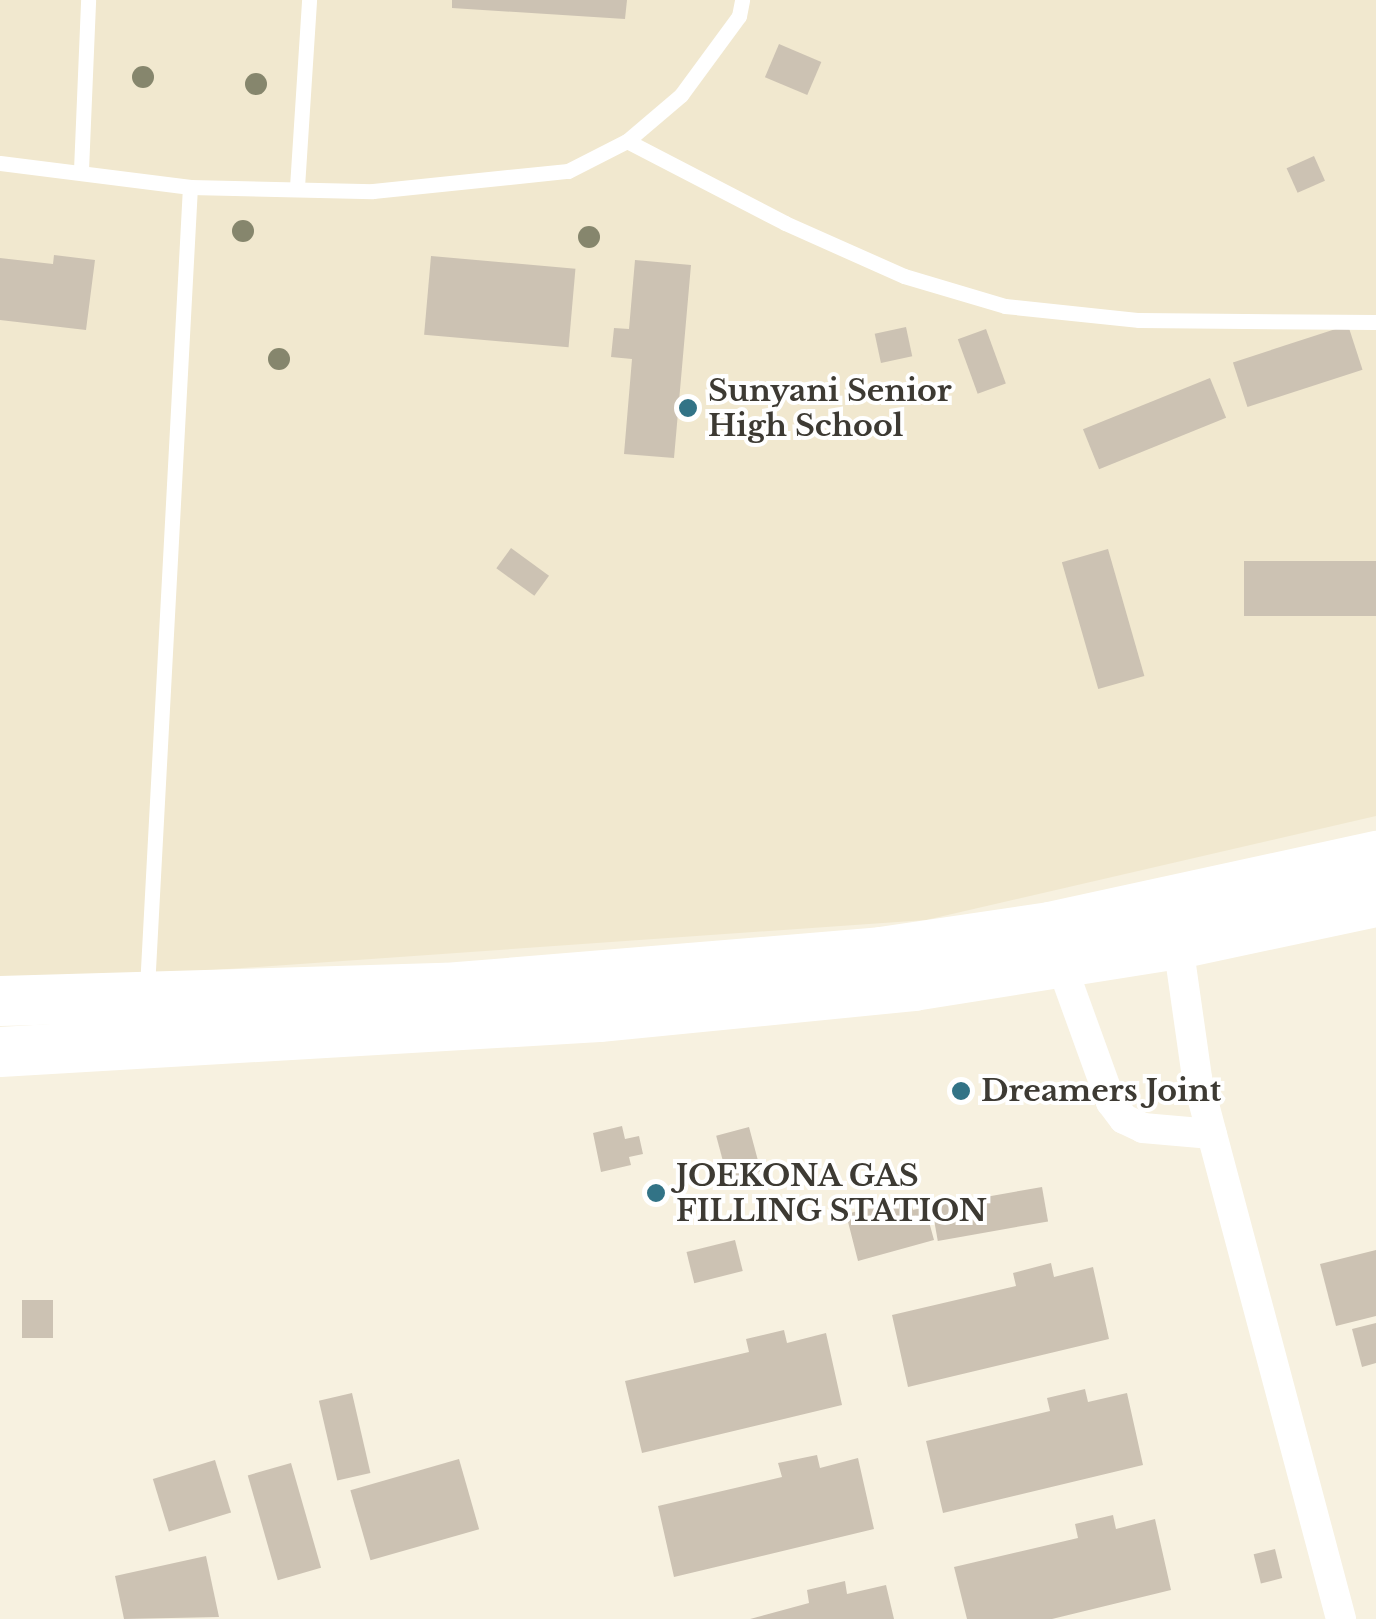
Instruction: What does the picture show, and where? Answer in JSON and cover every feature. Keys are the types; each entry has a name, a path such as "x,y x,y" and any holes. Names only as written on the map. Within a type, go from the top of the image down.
{"main road":[{"path":"0,1052 599,1016 913,986 1376,856"},
{"path":"0,1001 446,988 881,952 1178,944 1376,902"}],"street":[{"path":"1178,944 1197,1078 1341,1619"},
{"path":"1054,946 1111,1102 1124,1119 1143,1128 1212,1134"}],"lane":[{"path":"81,170 88,0"},
{"path":"297,188 309,0"},
{"path":"0,163 81,170 190,187 373,190 568,170 628,141 681,96 738,16 742,0"},
{"path":"628,141 785,223 888,268 1005,306 1139,320 1376,322"},
{"path":"146,997 190,187"}],"shaded area":[{"name":"Sunyani Senior High School","path":"0,0 1376,0 1376,816 926,920 0,985"}],"building":[{"path":"452,0 627,0 625,19 452,8"},
{"path":"779,44 821,62 807,95 765,77"},
{"path":"1314,156 1325,181 1298,193 1287,168"},
{"path":"54,255 95,260 86,330 0,320 0,258 53,264"},
{"path":"431,256 575,269 569,347 424,335"},
{"path":"635,260 691,265 674,458 624,454 632,359 611,357 614,328 629,329"},
{"path":"1348,325 1363,370 1247,407 1233,362"},
{"path":"906,327 912,356 881,363 875,334"},
{"path":"986,329 1006,384 978,394 958,339"},
{"path":"1210,378 1226,418 1099,469 1083,429"},
{"path":"511,548 549,576 534,596 496,568"},
{"path":"1108,549 1144,676 1098,689 1062,562"},
{"path":"1244,561 1376,561 1376,616 1244,616"},
{"path":"622,1126 625,1139 639,1136 643,1154 629,1157 631,1165 601,1172 593,1133"},
{"path":"749,1127 761,1171 728,1180 716,1136"},
{"path":"1042,1187 1048,1221 938,1241 932,1206"},
{"path":"910,1198 913,1210 925,1207 934,1240 858,1261 846,1214"},
{"path":"735,1240 743,1271 694,1283 686,1252"},
{"path":"1376,1250 1376,1316 1336,1326 1320,1264"},
{"path":"1051,1263 1054,1277 1093,1267 1109,1339 908,1387 892,1315 1016,1286 1013,1273"},
{"path":"22,1300 53,1300 53,1338 22,1338"},
{"path":"1376,1323 1376,1363 1362,1367 1352,1329"},
{"path":"784,1330 787,1343 826,1333 842,1405 642,1453 625,1381 749,1352 746,1339"},
{"path":"1085,1389 1088,1402 1127,1393 1143,1465 943,1513 926,1441 1050,1411 1047,1398"},
{"path":"352,1393 370,1473 337,1481 319,1401"},
{"path":"817,1455 820,1468 858,1458 874,1529 674,1577 658,1506 782,1477 778,1463"},
{"path":"459,1459 479,1529 370,1560 350,1490"},
{"path":"215,1460 231,1513 169,1532 153,1479"},
{"path":"291,1463 321,1568 278,1580 248,1475"},
{"path":"1113,1515 1116,1529 1155,1519 1171,1590 1052,1619 967,1619 954,1567 1078,1538 1075,1524"},
{"path":"1275,1549 1282,1578 1261,1583 1254,1554"},
{"path":"206,1556 219,1617 124,1619 115,1576"},
{"path":"845,1581 847,1594 886,1585 894,1619 750,1619 809,1603 807,1590"}],"place":[{"name":"Sunyani Senior High School","path":"688,408"},
{"name":"Dreamers Joint","path":"961,1091"},
{"name":"JOEKONA GAS FILLING STATION","path":"656,1193"}]}
